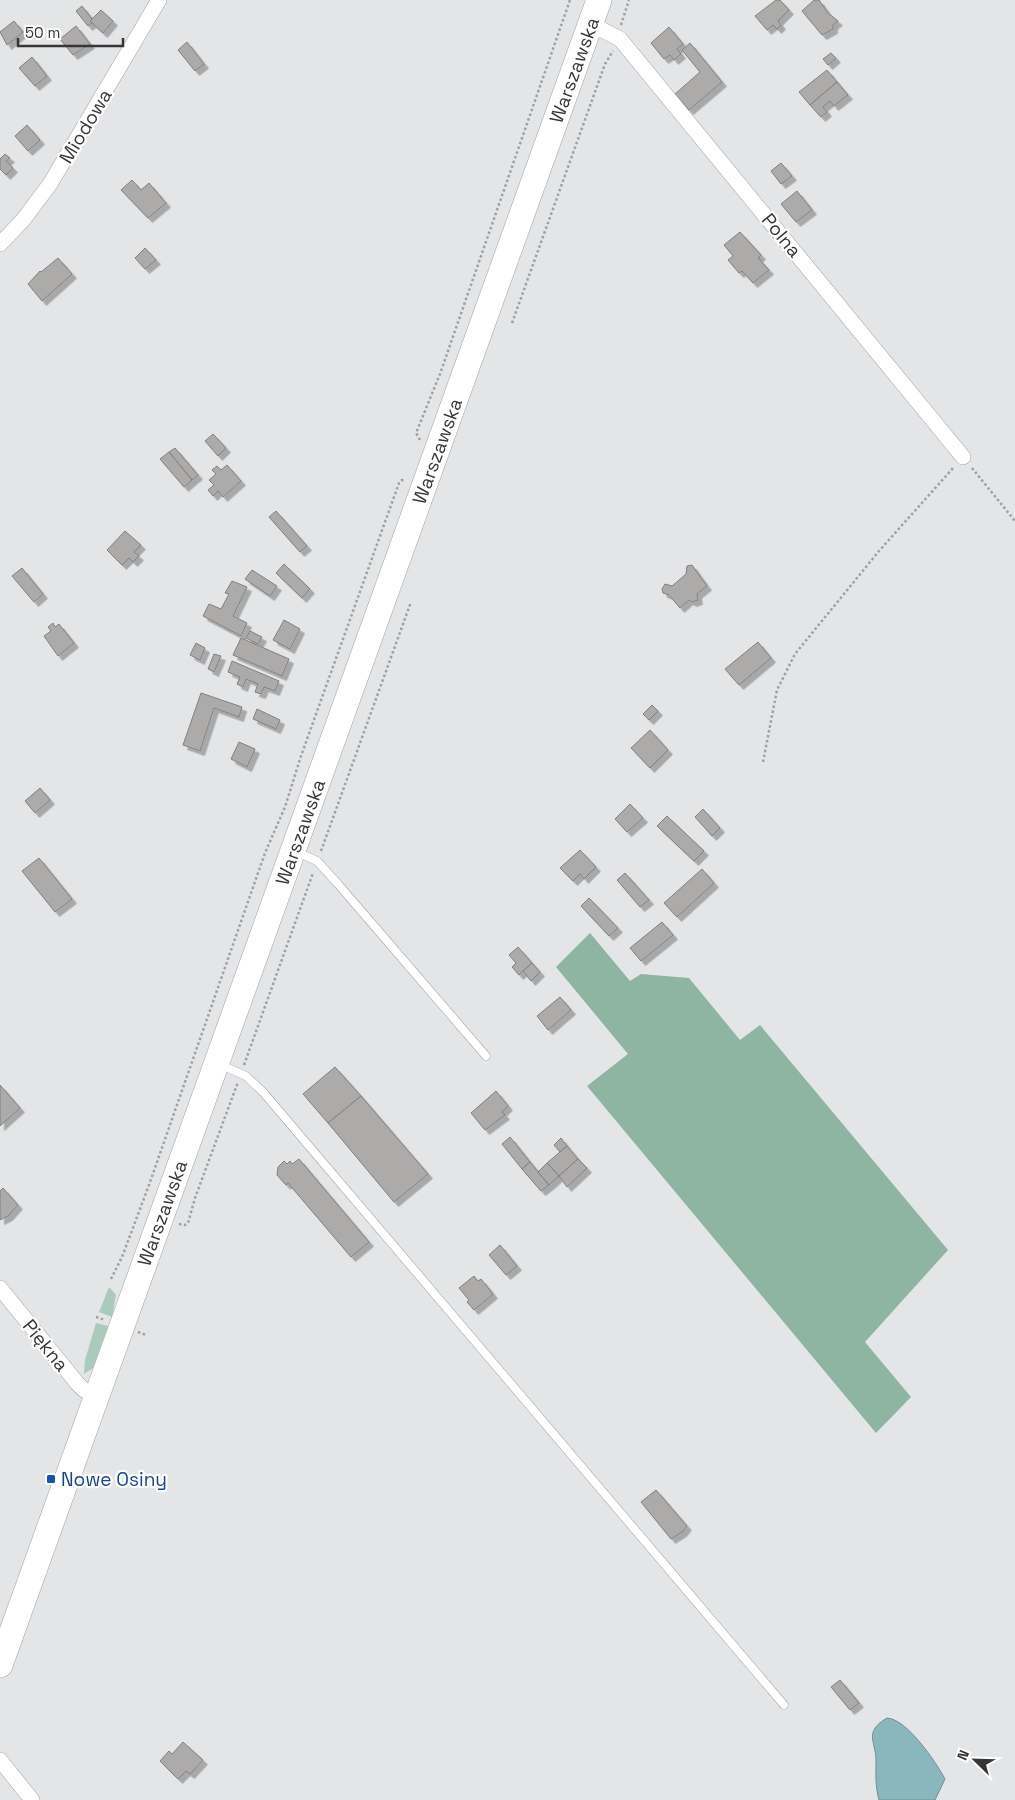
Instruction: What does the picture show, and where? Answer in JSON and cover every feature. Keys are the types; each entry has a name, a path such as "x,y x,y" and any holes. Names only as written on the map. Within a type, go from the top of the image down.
{"main road":[{"name":"Warszawska","path":"0,1665 596,6"}],"street":[{"name":"Miodowa","path":"0,244 24,220 50,184 159,0"},
{"name":"Polna","path":"596,6 618,38 963,457"},
{"name":"Piękna","path":"0,1288 77,1383 84,1390 97,1396"},
{"path":"0,1760 32,1800"}],"lane":[{"path":"293,851 317,861 486,1056"},
{"path":"216,1063 241,1074 263,1092 441,1300 618,1513 784,1705"}],"path":[{"path":"425,443 417,439 416,434 440,374 570,0"},
{"path":"512,323 606,64 618,38 629,0"},
{"path":"763,762 777,690 795,654 879,551 963,457 1015,521"},
{"path":"111,1279 122,1257 149,1185 265,853 285,807 301,756 399,483 402,480 411,482"},
{"path":"174,1225 175,1223 185,1225 188,1223 194,1198 241,1074 412,602"}],"green space":[{"path":"590,933 630,981 641,974 689,978 740,1040 760,1025 948,1250 865,1342 911,1397 876,1433 587,1086 628,1054 556,967"},
{"path":"109,1287 116,1295 112,1317 99,1312"},
{"path":"96,1323 108,1326 93,1368 84,1374 85,1360"}],"water":[{"path":"887,1718 895,1720 912,1733 928,1752 941,1772 945,1779 935,1800 879,1800 872,1737 875,1728"}],"building":[{"path":"776,0 780,0 789,10 778,21 781,25 777,29 773,25 767,30 755,16"},
{"path":"814,0 819,0 828,13 838,21 833,25 833,29 822,35 802,11"},
{"path":"82,6 92,19 90,21 92,23 88,26 76,11"},
{"path":"101,10 113,21 103,33 90,21"},
{"path":"14,21 23,32 7,45 0,32"},
{"path":"76,26 90,44 73,55 60,39"},
{"path":"669,27 683,44 677,49 681,54 674,60 670,55 664,59 651,43"},
{"path":"187,42 204,64 195,71 178,50"},
{"path":"690,43 722,82 689,110 675,94 700,72 682,50"},
{"path":"831,53 836,58 828,65 823,59"},
{"path":"32,57 47,76 35,86 19,68"},
{"path":"827,70 837,82 810,105 799,92"},
{"path":"837,82 848,95 834,106 830,101 823,107 827,112 821,117 810,105"},
{"path":"27,125 40,140 28,151 15,136"},
{"path":"5,154 10,158 6,161 13,168 6,175 0,169 0,159"},
{"path":"781,163 792,176 781,184 771,171"},
{"path":"132,180 141,190 149,183 166,203 148,218 121,190"},
{"path":"797,191 812,210 796,222 781,204"},
{"path":"740,232 761,255 758,258 769,270 753,283 742,271 739,273 728,260 733,256 724,245"},
{"path":"145,248 156,260 145,269 135,258"},
{"path":"58,258 72,274 42,301 28,284 40,271"},
{"path":"213,434 226,448 218,456 205,441"},
{"path":"175,448 198,475 192,480 169,452"},
{"path":"169,452 192,480 184,487 160,459"},
{"path":"227,465 241,481 223,497 218,491 213,496 208,490 214,485 209,480 216,474 212,470 217,466 221,470"},
{"path":"276,511 307,546 300,552 269,517"},
{"path":"125,531 141,545 134,552 139,556 133,562 129,558 122,565 107,550"},
{"path":"284,564 310,589 302,598 276,573"},
{"path":"692,565 707,586 697,594 698,600 692,602 689,600 680,608 669,595 663,593 662,589 665,584 672,586 686,574 687,566"},
{"path":"22,568 43,594 34,602 12,576"},
{"path":"252,570 277,586 270,596 245,579"},
{"path":"232,581 247,587 233,616 247,623 241,636 203,616 209,604 221,609 229,594 225,593"},
{"path":"284,620 300,629 290,649 273,640"},
{"path":"53,623 55,627 59,624 74,643 58,656 44,636 51,631 48,627"},
{"path":"250,631 262,637 258,644 246,638"},
{"path":"241,638 289,659 282,676 233,655"},
{"path":"758,642 771,658 739,685 725,669"},
{"path":"196,643 205,648 200,660 190,655"},
{"path":"214,654 221,656 214,672 208,669"},
{"path":"232,661 279,681 275,691 264,687 261,694 255,692 258,684 246,679 243,687 237,684 240,677 228,672"},
{"path":"201,693 242,707 239,717 214,708 200,751 183,745"},
{"path":"652,705 658,711 649,720 643,714"},
{"path":"257,709 280,720 276,729 253,719"},
{"path":"650,730 668,750 650,768 631,748"},
{"path":"239,742 255,749 247,767 231,759"},
{"path":"40,788 50,800 35,813 25,801"},
{"path":"630,804 643,818 627,832 615,819"},
{"path":"703,809 720,828 712,836 695,817"},
{"path":"667,816 704,851 694,861 657,826"},
{"path":"580,850 596,867 584,879 580,874 573,881 560,868"},
{"path":"39,858 72,899 55,912 22,871"},
{"path":"702,869 714,883 677,917 664,903"},
{"path":"625,873 649,900 640,907 617,880"},
{"path":"589,898 618,928 609,936 581,906"},
{"path":"662,922 673,935 641,961 630,948"},
{"path":"518,947 532,963 519,975 512,967 516,963 509,955"},
{"path":"532,963 540,972 531,981 523,971"},
{"path":"560,997 571,1010 548,1030 537,1016"},
{"path":"335,1067 361,1096 328,1123 303,1094"},
{"path":"0,1085 20,1108 0,1126"},
{"path":"496,1091 508,1106 502,1112 505,1115 485,1130 471,1113"},
{"path":"361,1096 428,1174 394,1202 328,1123"},
{"path":"510,1137 530,1162 522,1169 502,1144"},
{"path":"561,1138 567,1146 560,1152 554,1145"},
{"path":"567,1146 578,1159 559,1176 547,1163"},
{"path":"299,1159 369,1242 351,1257 288,1183 286,1185 277,1175 278,1167 284,1161 287,1164 290,1161 292,1164"},
{"path":"578,1159 587,1168 567,1187 559,1176"},
{"path":"530,1162 549,1185 541,1191 522,1169"},
{"path":"547,1163 559,1176 549,1185 538,1172"},
{"path":"3,1188 18,1205 8,1216 0,1220 0,1191"},
{"path":"500,1245 517,1266 506,1275 489,1255"},
{"path":"474,1276 478,1281 481,1279 493,1294 474,1310 467,1302 469,1300 459,1288"},
{"path":"656,1490 687,1526 682,1532 671,1539 641,1502"},
{"path":"840,1680 859,1703 850,1710 831,1687"},
{"path":"183,1742 203,1760 190,1774 186,1771 178,1779 160,1761 169,1751 172,1754"}],"place":[{"name":"Nowe Osiny","path":"51,1479"}]}
